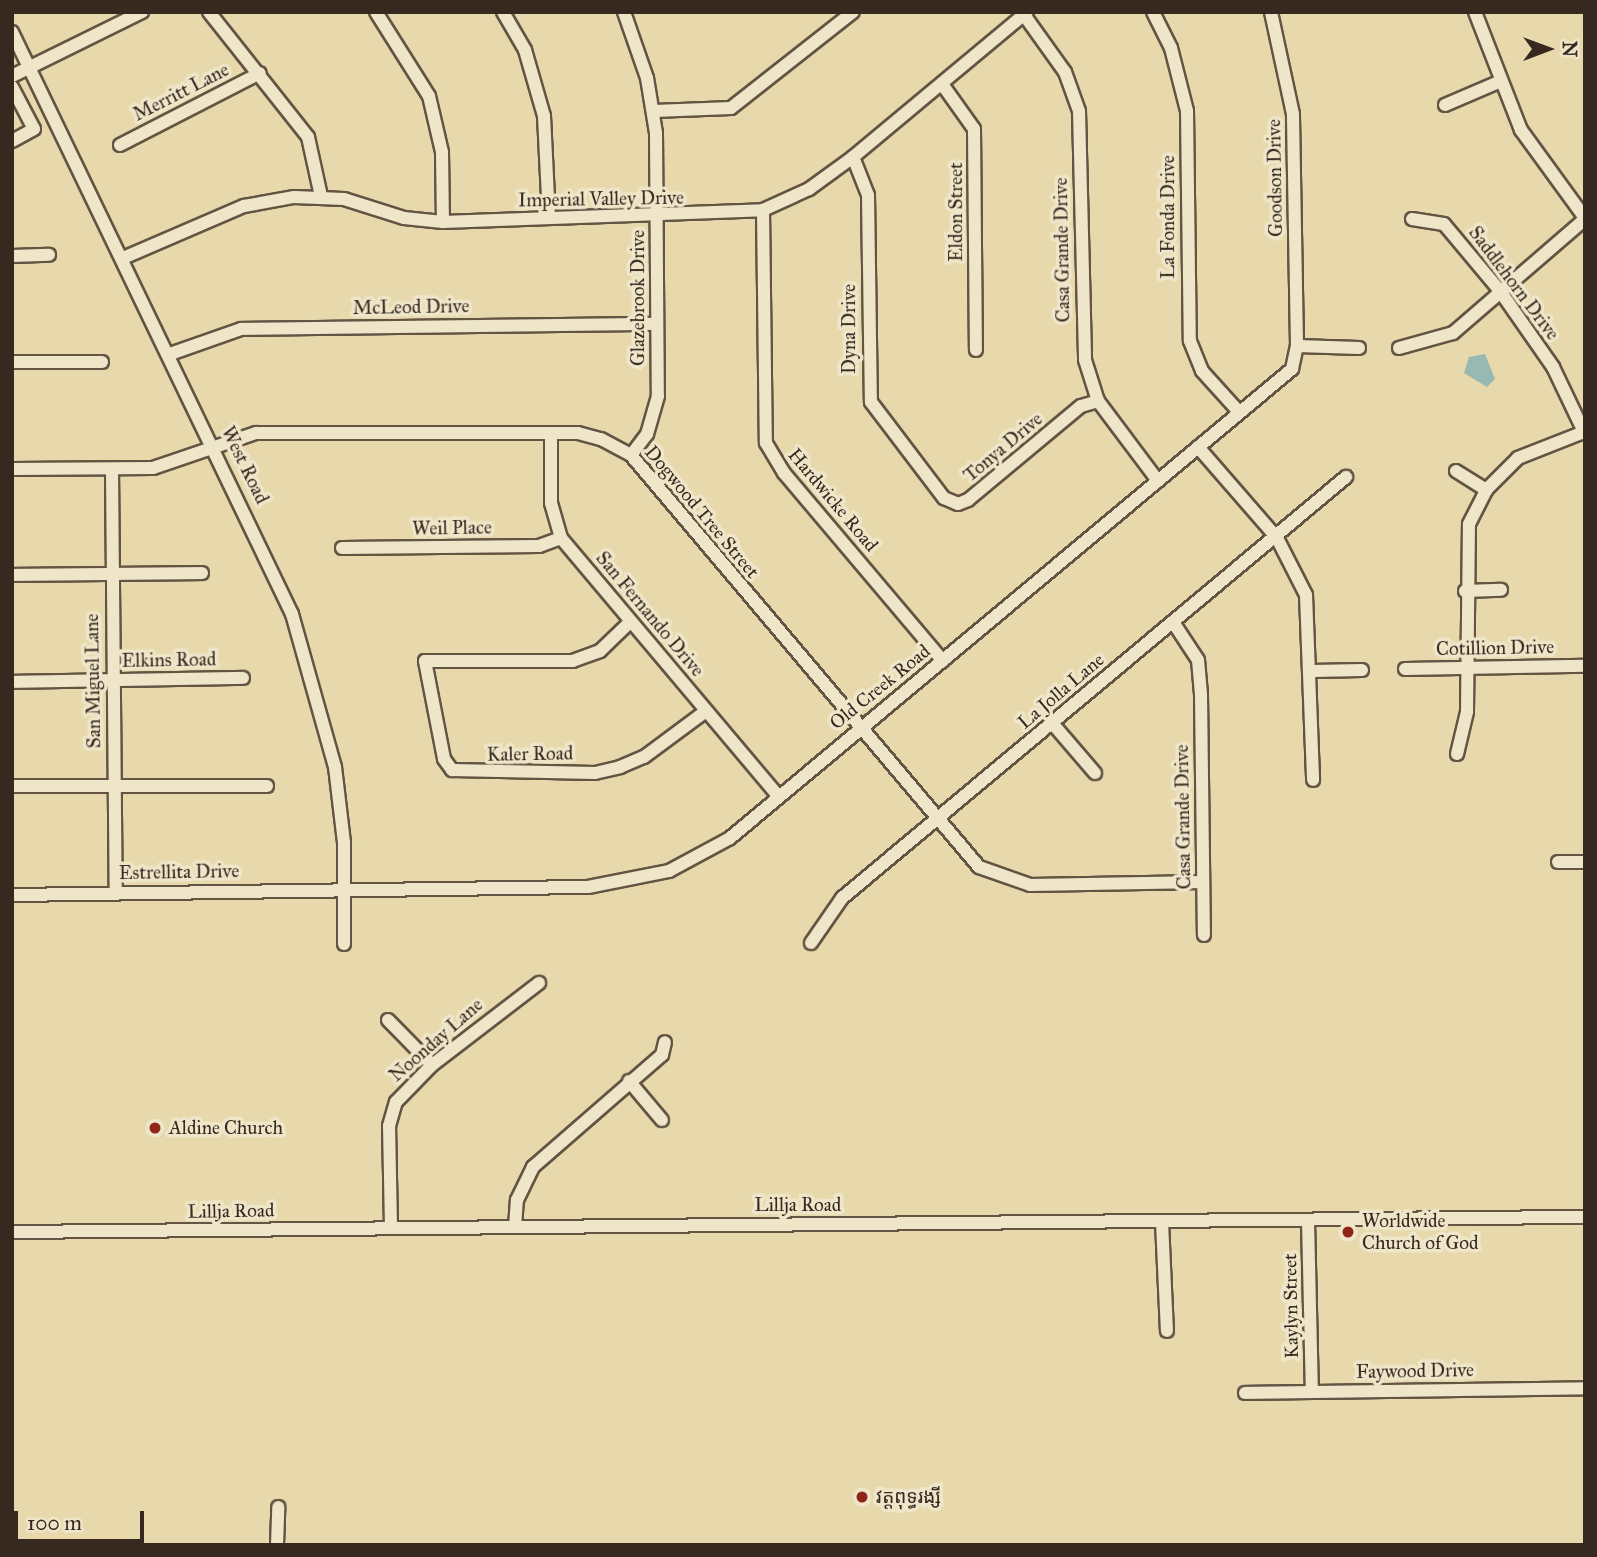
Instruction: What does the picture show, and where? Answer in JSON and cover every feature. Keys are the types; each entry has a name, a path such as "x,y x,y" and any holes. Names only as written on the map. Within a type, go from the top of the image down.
{"street":[{"path":"12,76 142,12"},
{"path":"209,12 260,73 308,137 321,196"},
{"path":"376,12 429,96 442,152 443,222"},
{"path":"503,12 525,50 544,116 550,218"},
{"name":"Glazebrook Drive","path":"624,12 654,111 657,216 654,417 631,455"},
{"path":"654,111 731,108 853,12"},
{"name":"La Fonda Drive","path":"1153,12 1171,48 1187,111 1190,341 1202,371 1240,412"},
{"name":"Goodson Drive","path":"1271,12 1293,114 1297,346"},
{"path":"1399,348 1454,333 1585,219 1528,142 1499,82 1475,12"},
{"name":"Imperial Valley Drive","path":"123,258 244,206 321,196 404,218 443,222 763,210 809,189 853,157 1024,13"},
{"name":"Casa Grande Drive","path":"1024,13 1065,72 1079,111 1082,341 1098,401 1158,481"},
{"name":"West Road","path":"12,32 285,596 321,700 337,778 346,889 344,944"},
{"name":"Merritt Lane","path":"120,145 260,73"},
{"path":"1445,105 1499,82"},
{"name":"Eldon Street","path":"942,84 974,129 976,350"},
{"path":"12,87 34,130 12,141"},
{"name":"Dyna Drive","path":"853,157 868,195 871,402 933,484"},
{"name":"Hardwicke Road","path":"763,210 766,443 784,473 943,661"},
{"name":"Saddlehorn Drive","path":"1412,219 1444,223 1500,291 1553,367 1585,433"},
{"path":"12,256 49,255"},
{"name":"McLeod Drive","path":"170,354 241,329 656,324"},
{"path":"1297,346 1359,348"},
{"name":"Old Creek Road","path":"346,889 588,887 634,881 669,871 730,838 1292,369 1297,346"},
{"path":"12,362 102,362"},
{"name":"Tonya Drive","path":"933,484 944,498 958,504 968,500 1081,406 1098,401"},
{"name":"Dogwood Tree Street","path":"12,469 113,469 180,461 214,445 256,433 551,433 601,439 631,455 936,823 979,867 998,877 1030,884 1203,882"},
{"name":"San Fernando Drive","path":"551,433 551,503 561,538 778,796"},
{"path":"1457,754 1467,712 1465,591 1469,524 1486,490 1518,458 1585,433"},
{"path":"1198,447 1277,538 1306,595 1312,671 1313,780"},
{"name":"San Miguel Lane","path":"113,469 111,573 116,893"},
{"path":"1456,471 1486,490"},
{"name":"La Jolla Lane","path":"811,943 831,909 1277,538 1346,477"},
{"name":"Weil Place","path":"342,548 538,546 561,538"},
{"path":"12,575 202,573"},
{"path":"1465,591 1501,590"},
{"name":"Kaler Road","path":"631,622 600,651 573,661 425,661 444,759 452,770 465,775 594,773 620,767 655,750 706,711"},
{"name":"Casa Grande Drive","path":"1173,622 1198,660 1204,934"},
{"name":"Cotillion Drive","path":"1405,669 1585,666"},
{"path":"1312,671 1362,670"},
{"name":"Elkins Road","path":"12,682 243,678"},
{"path":"1052,723 1095,773"},
{"path":"12,786 267,786"},
{"path":"1558,862 1585,862"},
{"name":"Estrellita Drive","path":"12,895 346,889"},
{"name":"Noonday Lane","path":"391,1228 391,1109 432,1065 539,983"},
{"path":"388,1020 432,1065"},
{"path":"516,1227 517,1200 533,1167 662,1055 665,1042"},
{"path":"629,1081 662,1120"},
{"name":"Lillja Road","path":"12,1232 1585,1217"},
{"name":"Kaylyn Street","path":"1308,1220 1312,1392"},
{"path":"1162,1222 1167,1331"},
{"name":"Faywood Drive","path":"1245,1393 1585,1388"},
{"path":"277,1545 278,1507"}],"water":[{"path":"1485,354 1495,379 1487,387 1464,373 1469,357"}],"place":[{"name":"Aldine Church","path":"155,1128"},
{"name":"Worldwide Church of God","path":"1348,1232"},
{"name":"វត្តពុទ្ធរង្សី","path":"862,1497"}]}
